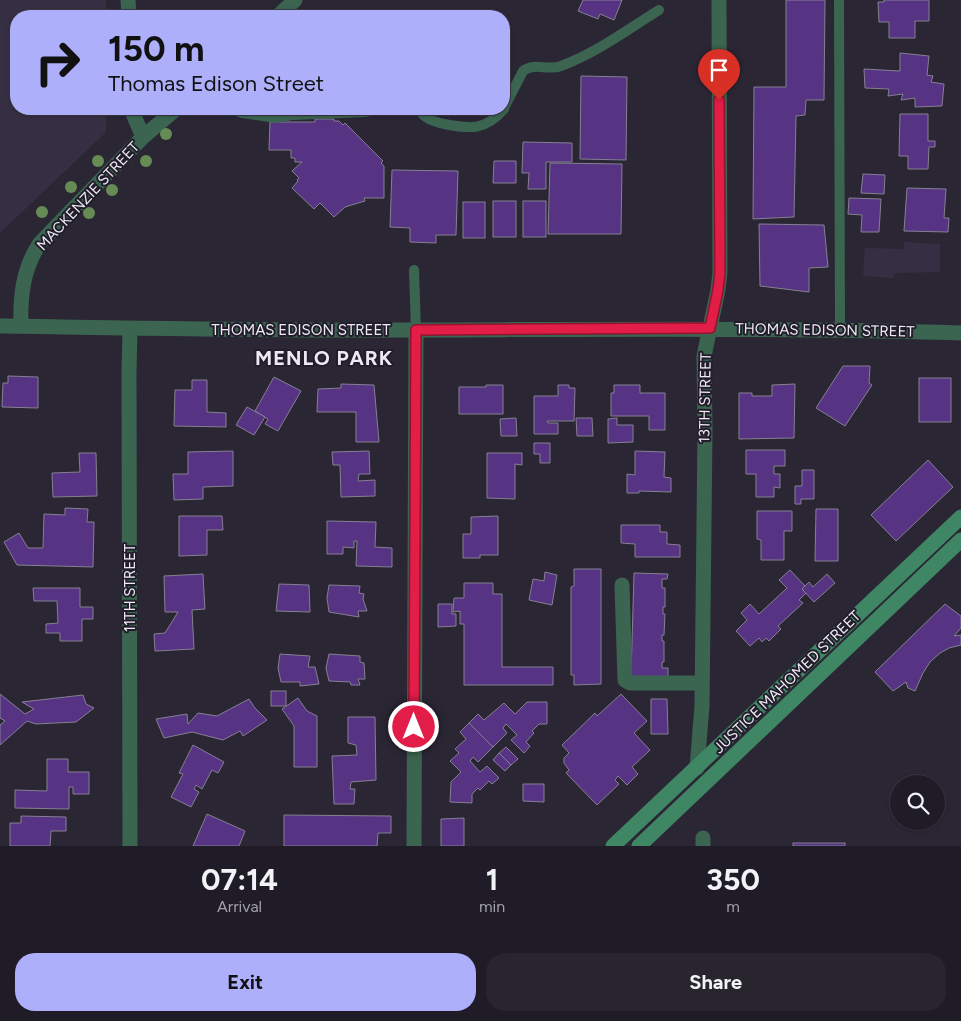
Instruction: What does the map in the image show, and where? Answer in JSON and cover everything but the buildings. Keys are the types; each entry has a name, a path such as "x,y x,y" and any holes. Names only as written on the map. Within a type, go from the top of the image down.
{"main road":[{"name":"JUSTICE MAHOMED STREET","path":"613,846 961,517"},
{"name":"JUSTICE MAHOMED STREET","path":"639,846 961,540"}],"street":[{"path":"284,10 295,0"},
{"name":"13TH STREET","path":"697,768 702,706 704,356 720,272 719,0"},
{"path":"133,115 143,137"},
{"name":"MACKENZIE STREET","path":"21,326 20,307 24,281 30,260 35,251 62,218 143,137 169,115"},
{"name":"THOMAS EDISON STREET","path":"0,326 130,329 416,330 710,328 840,329 961,333"},
{"name":"11TH STREET","path":"130,329 130,846"},
{"path":"414,846 416,330"},
{"path":"622,585 625,680 630,684 702,683"}],"lane":[{"path":"839,0 840,329"},
{"path":"510,97 523,71 528,67 556,68 561,66 597,49 659,10"},
{"path":"256,115 277,118 301,115"},
{"path":"423,115 431,121 466,128 491,122 498,115"},
{"path":"414,270 416,280 416,330"}],"shaded area":[{"path":"0,0 106,0 106,10 10,10 10,115 106,115 106,132 0,233"},
{"path":"904,242 940,244 940,272 895,273 893,278 863,276 865,248 904,249"}],"district":[{"name":"MENLO PARK","path":"324,358"}],"route":[{"path":"414,727 416,330 710,328 720,272 719,100"}]}
